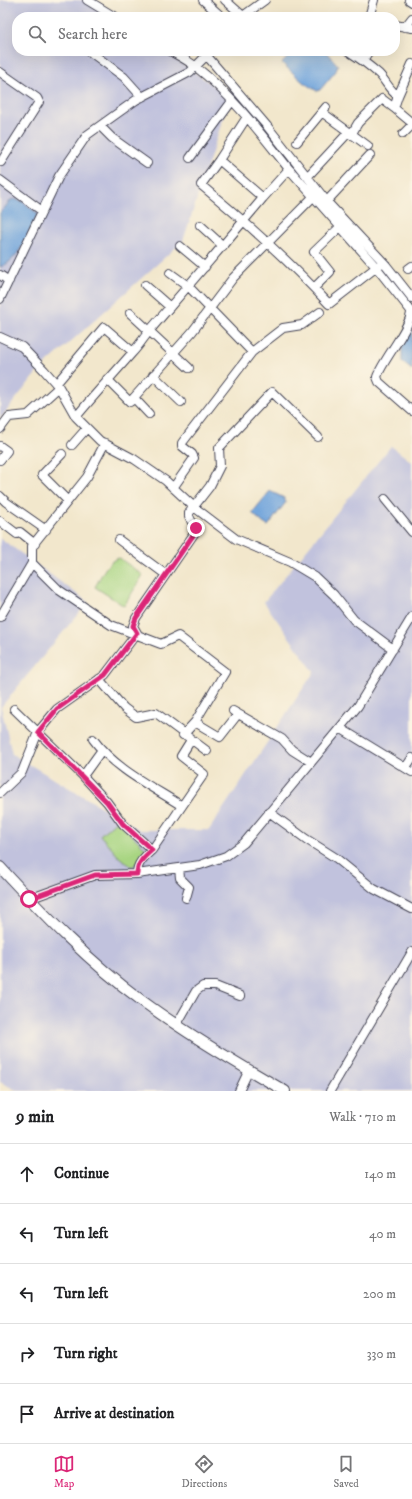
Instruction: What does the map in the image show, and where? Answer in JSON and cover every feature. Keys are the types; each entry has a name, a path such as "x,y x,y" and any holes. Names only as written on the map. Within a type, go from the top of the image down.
{"main road":[{"path":"1,871 93,961 141,1000 249,1070 285,1091"}],"street":[{"path":"87,0 107,12"},
{"path":"203,0 216,12"},
{"path":"225,0 238,12"},
{"path":"249,12 264,0"},
{"path":"370,12 374,0"},
{"path":"409,27 412,18"},
{"path":"96,56 124,77 142,97"},
{"path":"178,56 196,67 232,101 412,311 410,318 377,377 379,382 412,411"},
{"path":"0,299 59,176 87,135 142,97 190,72 206,56"},
{"path":"211,56 327,201 383,262 412,298"},
{"path":"356,56 380,75 398,96"},
{"path":"363,60 366,56"},
{"path":"394,108 412,64"},
{"path":"0,72 37,98 39,102 0,162"},
{"path":"308,176 382,99 412,124 403,134"},
{"path":"190,158 232,101"},
{"path":"298,142 324,110 350,134 368,146"},
{"path":"247,118 201,185 296,268 329,304 383,262"},
{"path":"100,126 112,138 147,163"},
{"path":"327,201 370,155"},
{"path":"219,160 263,198"},
{"path":"76,417 107,379 133,352 148,332 289,169"},
{"path":"0,180 42,211"},
{"path":"107,379 130,402 192,332 233,278 314,196"},
{"path":"200,225 223,246"},
{"path":"314,288 330,272 314,252 340,227"},
{"path":"180,246 205,267"},
{"path":"170,273 188,286 252,352"},
{"path":"0,275 9,281"},
{"path":"145,285 170,307"},
{"path":"130,312 148,332 189,368"},
{"path":"173,488 194,458 192,454 182,446 182,443 252,352 283,328 302,325 320,312"},
{"path":"0,429 9,417 28,415 57,385 104,327 133,352"},
{"path":"0,337 22,347 57,385 76,417 105,444 134,459 166,481 194,507 236,539 290,562 315,577 334,595 354,620 393,649"},
{"path":"153,375 181,402"},
{"path":"137,633 133,626 136,618 196,531 189,516 210,486 220,466 219,448 272,392 318,437"},
{"path":"134,398 149,414"},
{"path":"72,445 87,428"},
{"path":"0,617 3,603 32,562 32,546 87,478 105,444"},
{"path":"0,446 7,451 0,460"},
{"path":"62,454 42,475 68,501"},
{"path":"0,496 6,502 46,530"},
{"path":"385,499 412,532"},
{"path":"0,508 6,502"},
{"path":"0,521 17,534 20,532 35,544"},
{"path":"119,540 165,574"},
{"path":"32,562 47,580 68,597 116,627 137,633 161,644 178,636 225,672 195,722 183,735"},
{"path":"29,899 95,875 137,874 200,865 226,856 244,843 358,706 412,617"},
{"path":"0,793 22,772 38,732 57,709 105,675 137,633"},
{"path":"99,679 124,708 136,717 156,713 206,751"},
{"path":"14,709 83,776 107,802 123,824 152,850"},
{"path":"195,722 220,738 236,713 282,739 292,750 311,762"},
{"path":"340,728 409,769 412,758"},
{"path":"93,739 101,751 117,764 182,806"},
{"path":"137,874 137,868 141,860 152,850 204,774 181,756 191,740"},
{"path":"83,776 101,751"},
{"path":"269,812 306,839 336,858 374,889 412,909"},
{"path":"179,868 180,878 189,887 186,898"},
{"path":"330,1091 412,952"},
{"path":"177,1024 196,991 203,986 215,986 240,996"},
{"path":"239,1091 249,1070"}],"shaded area":[{"path":"0,0 92,0 109,12 12,12 12,56 171,56 230,97 183,241 38,371 0,419"},
{"path":"391,446 412,462 412,1091 18,1091 0,1082 0,538 88,602 1,707 12,754 140,830 209,830 314,672 264,602"}],"green space":[{"path":"119,558 143,575 124,606 95,587 107,566"},
{"path":"117,820 149,852 132,867 119,857 100,835"}],"water":[{"path":"289,56 330,56 338,65 336,71 320,90 317,91 304,83 282,63"},
{"path":"12,199 22,201 38,214 18,252 7,263 0,267 0,213"},
{"path":"412,329 412,370 402,362 402,347"},
{"path":"270,491 284,498 286,502 268,526 252,513"}],"route":[{"path":"29,899 95,875 137,874 137,868 141,860 152,850 123,824 107,802 83,776 38,732 57,709 105,675 133,640 137,633 133,626 136,618 196,531 196,528"}]}
